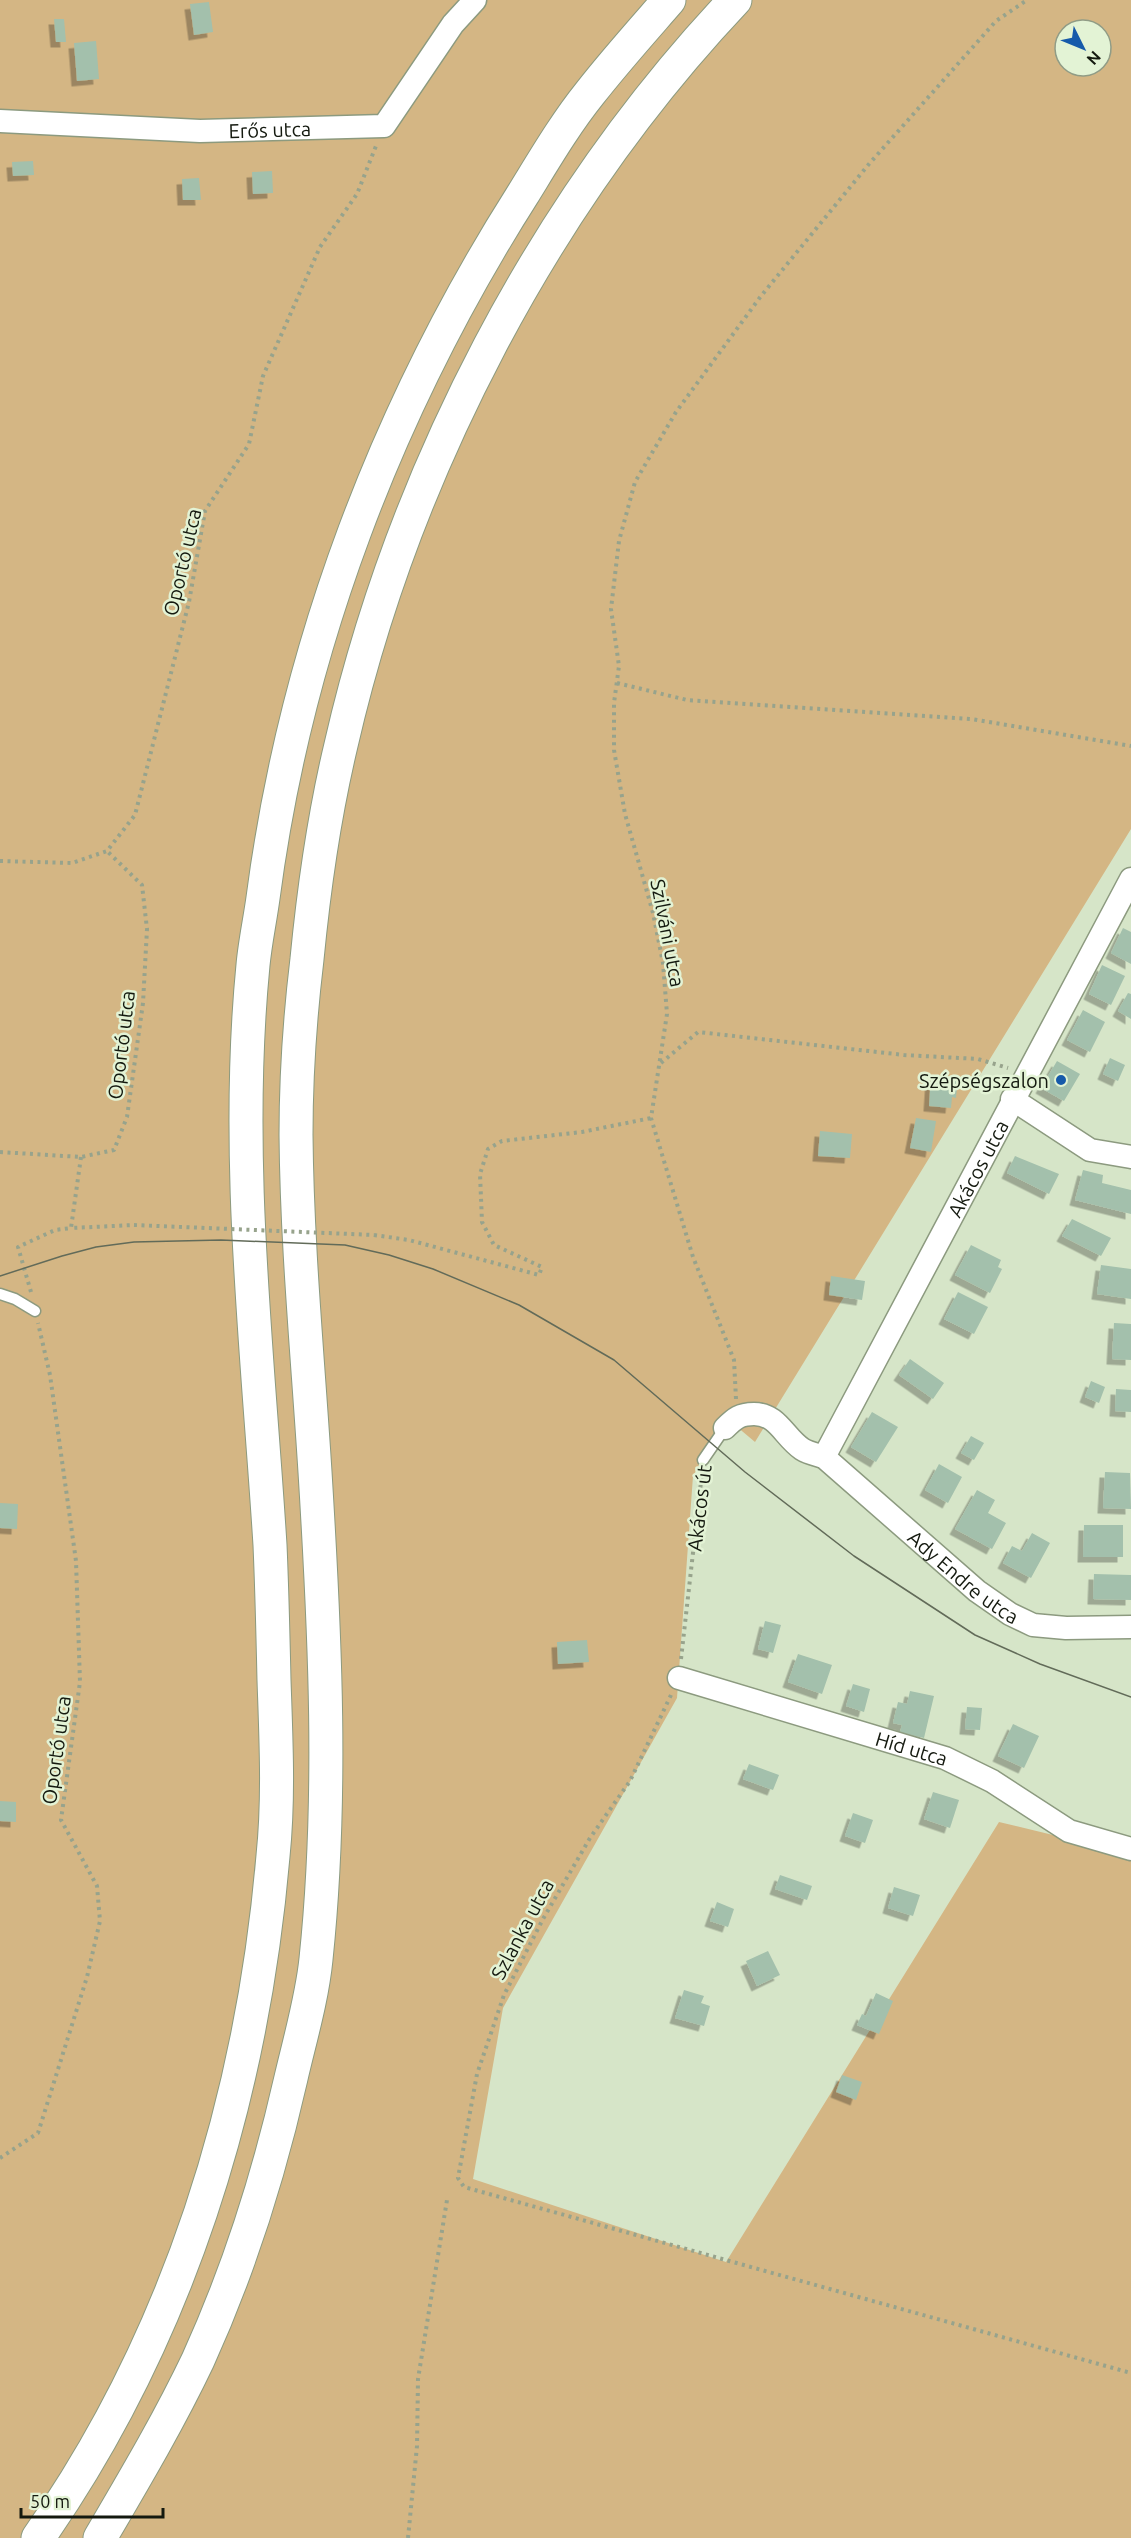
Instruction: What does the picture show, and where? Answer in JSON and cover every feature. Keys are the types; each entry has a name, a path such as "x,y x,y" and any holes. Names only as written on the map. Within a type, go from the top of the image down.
{"highway":[{"path":"38,2538 76,2481 109,2424 179,2276 229,2125 252,2018 274,1854 276,1785 270,1552 252,1294 247,1133 248,1057 253,962 270,839 292,736 315,647 350,538 393,434 431,352 483,257 586,98 669,0"},
{"path":"100,2538 197,2362 228,2287 255,2211 283,2114 315,1965 322,1871 327,1699 303,1304 296,1132 301,1011 315,879 341,741 360,671 403,541 456,415 509,310 604,159 679,62 735,0"}],"street":[{"path":"384,126 453,24 476,0"},
{"name":"Erős utca","path":"0,121 200,131 384,126"},
{"name":"Akácos utca","path":"824,1457 1012,1099 1131,879"},
{"path":"1012,1099 1090,1150 1131,1157"},
{"path":"731,1422 763,1414 776,1421 803,1450 824,1457"},
{"name":"Ady Endre utca","path":"824,1457 977,1591 1010,1614 1033,1624 1066,1628 1131,1627"},
{"name":"Híd utca","path":"679,1678 945,1758 992,1781 1069,1831 1131,1849"}],"lane":[{"path":"0,1294 15,1299 35,1311"},
{"name":"Akácos út","path":"703,1460 731,1422"}],"path":[{"name":"Szilváni utca","path":"731,1422 734,1360 693,1257 651,1118 667,1014 663,963 653,913 626,814 614,750 619,666 611,609 619,542 635,482 676,412 761,296 869,164 996,21 1027,0"},
{"name":"Oportó utca","path":"81,1157 114,1150 127,1117 142,1003 147,929 142,885 107,852 135,815 189,602 205,511 249,444 263,376 320,247 357,194 384,126"},
{"path":"617,683 687,700 971,719 1131,747"},
{"path":"0,861 72,863 107,852"},
{"path":"659,1064 698,1032 904,1055 978,1059 1026,1074"},
{"path":"0,1152 81,1157 71,1228 134,1225 374,1235 409,1240 539,1275 542,1267 494,1245 482,1222 480,1174 488,1149 502,1141 582,1132 651,1118"},
{"name":"Oportó utca","path":"0,2157 38,2133 87,1977 100,1921 97,1886 61,1820 80,1682 76,1561 50,1375 18,1247 55,1230 71,1228"},
{"name":"Akácos út","path":"679,1678 703,1460"},
{"name":"Szlanka utca","path":"679,1678 630,1781 590,1838 543,1919 504,1995 477,2074 458,2178 464,2187 1131,2373"},
{"path":"408,2538 417,2446 418,2379 447,2200"}],"shaded area":[{"path":"0,0 1131,0 1131,829 755,1442 736,1426 703,1460 693,1476 677,1698 503,2008 473,2179 726,2262 999,1822 1131,1854 1131,2538 0,2538"}],"building":[{"path":"209,2 213,32 194,35 190,4"},
{"path":"54,19 64,19 66,42 56,42"},
{"path":"96,41 99,79 77,81 74,43"},
{"path":"33,161 34,175 13,176 12,162"},
{"path":"272,171 273,193 253,194 252,172"},
{"path":"199,178 201,200 183,200 182,179"},
{"path":"1123,928 1131,932 1131,964 1111,953"},
{"path":"1102,965 1125,976 1111,1005 1089,994"},
{"path":"1128,993 1131,994 1131,1019 1118,1011"},
{"path":"1083,1010 1105,1022 1090,1052 1067,1040"},
{"path":"1110,1058 1125,1065 1118,1081 1103,1074"},
{"path":"1057,1061 1080,1074 1064,1101 1041,1088"},
{"path":"931,1076 958,1078 956,1098 952,1097 951,1108 929,1106"},
{"path":"916,1118 936,1121 931,1152 910,1148"},
{"path":"820,1131 852,1134 850,1158 818,1156"},
{"path":"1015,1156 1059,1174 1049,1194 1007,1173"},
{"path":"1083,1170 1103,1175 1102,1183 1131,1190 1131,1214 1075,1200"},
{"path":"1072,1219 1111,1238 1101,1256 1062,1236"},
{"path":"971,1245 1001,1260 998,1267 1002,1269 990,1293 955,1275"},
{"path":"1101,1265 1131,1269 1131,1299 1097,1294"},
{"path":"831,1276 865,1281 862,1300 829,1295"},
{"path":"958,1292 988,1307 974,1334 944,1319"},
{"path":"1114,1323 1131,1324 1131,1360 1112,1359"},
{"path":"910,1359 944,1383 933,1399 899,1375"},
{"path":"1091,1381 1105,1387 1099,1403 1085,1397"},
{"path":"1116,1389 1131,1390 1131,1412 1115,1411"},
{"path":"872,1412 898,1427 876,1462 851,1447"},
{"path":"971,1436 984,1443 974,1460 961,1453"},
{"path":"939,1464 962,1477 948,1503 925,1490"},
{"path":"1105,1472 1130,1473 1131,1509 1103,1508"},
{"path":"977,1490 995,1500 988,1513 1006,1523 992,1549 955,1529"},
{"path":"0,1503 18,1504 17,1529 0,1528"},
{"path":"1084,1525 1123,1525 1123,1557 1083,1557"},
{"path":"1032,1533 1050,1543 1031,1578 1003,1563 1012,1546 1022,1551"},
{"path":"1094,1574 1131,1575 1131,1600 1093,1599"},
{"path":"765,1621 781,1625 773,1653 758,1649"},
{"path":"587,1640 589,1662 558,1664 557,1642"},
{"path":"798,1654 832,1665 822,1694 788,1682"},
{"path":"853,1684 870,1689 864,1712 846,1706"},
{"path":"910,1691 934,1696 924,1738 900,1732 902,1725 893,1723 898,1702 907,1704"},
{"path":"967,1707 982,1708 980,1730 965,1729"},
{"path":"1013,1724 1039,1736 1024,1768 998,1756"},
{"path":"749,1764 779,1775 773,1790 743,1779"},
{"path":"933,1792 959,1800 950,1828 924,1819"},
{"path":"0,1801 16,1802 16,1822 0,1821"},
{"path":"853,1813 873,1820 865,1843 845,1836"},
{"path":"780,1875 812,1886 807,1900 775,1889"},
{"path":"894,1887 920,1895 913,1916 888,1908"},
{"path":"717,1902 734,1909 728,1927 710,1921"},
{"path":"768,1951 780,1975 757,1986 746,1961"},
{"path":"684,1990 704,1996 701,2003 710,2006 704,2026 675,2018"},
{"path":"876,1993 893,2001 879,2034 857,2025 862,2014 866,2016"},
{"path":"842,2075 862,2082 856,2100 836,2092"}],"tram line":[{"path":"0,1276 96,1247 134,1242 221,1240 345,1245 389,1255 433,1269 519,1305 614,1360 745,1472 854,1556 975,1635 1040,1664 1131,1697"}],"place":[{"name":"Szépségszalon","path":"1061,1080"}]}
